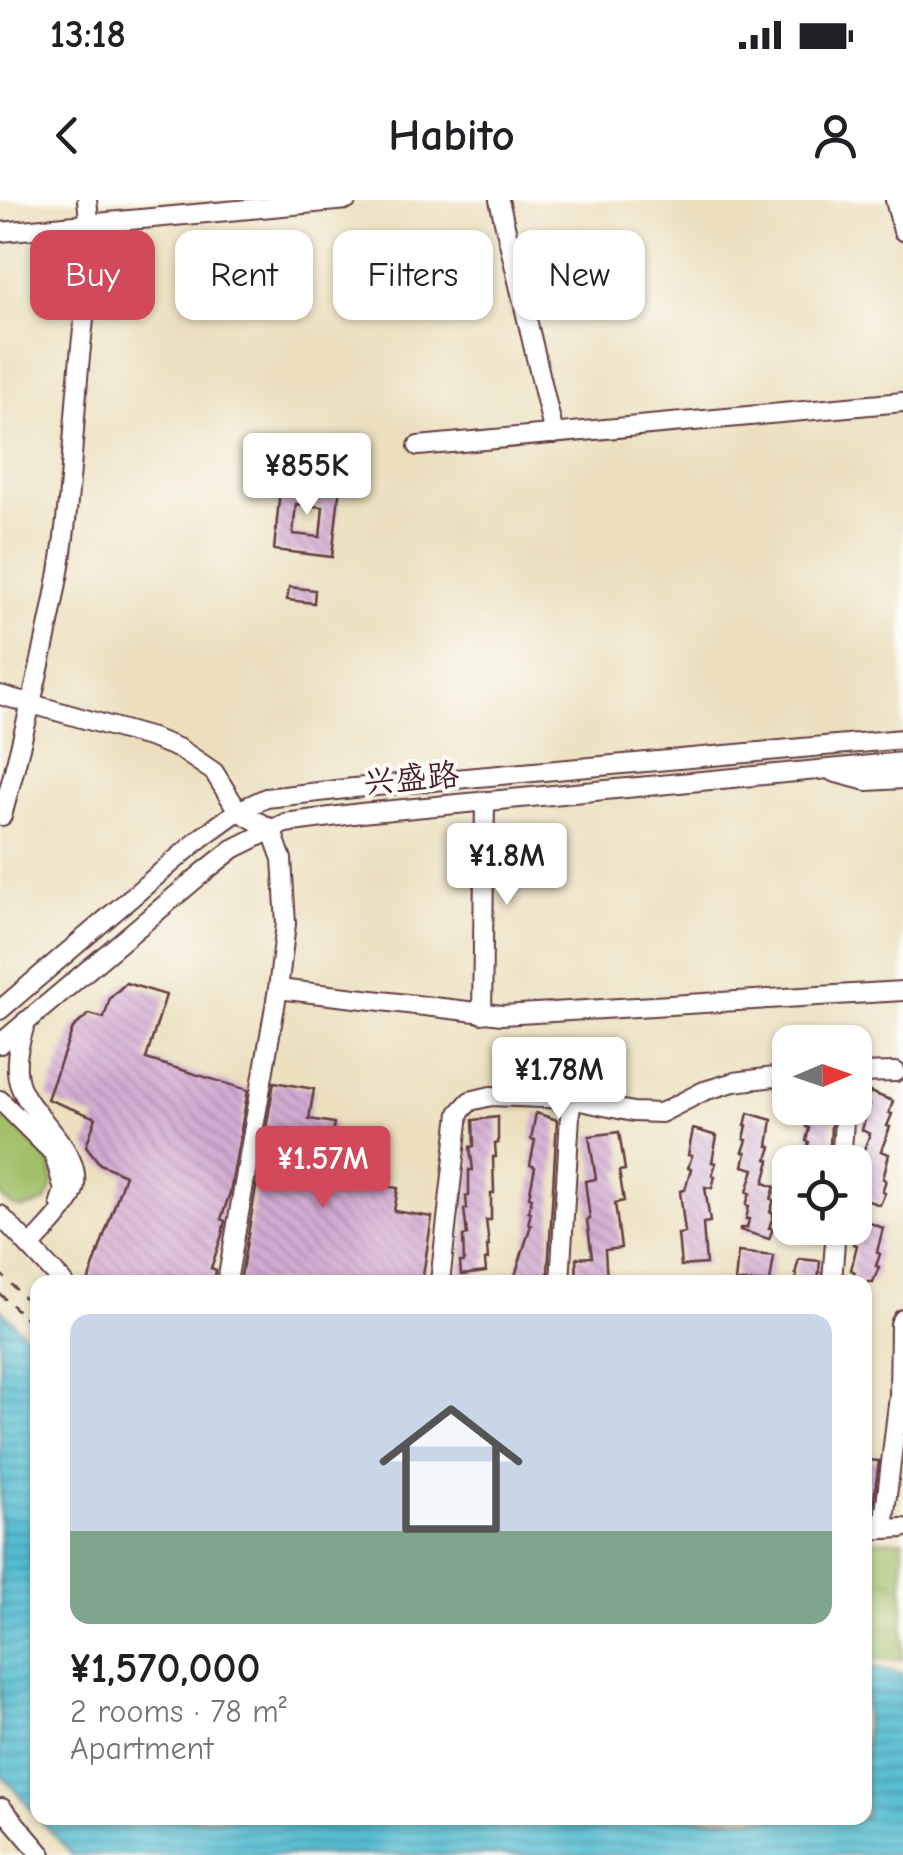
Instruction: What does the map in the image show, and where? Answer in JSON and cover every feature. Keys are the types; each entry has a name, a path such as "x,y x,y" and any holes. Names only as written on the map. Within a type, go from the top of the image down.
{"street":[{"path":"2,816 33,704 59,569 90,224 87,200"},
{"path":"0,232 346,200"},
{"path":"499,200 554,434"},
{"path":"895,200 903,231"},
{"path":"418,446 903,402"},
{"path":"0,695 180,749 214,772 238,811 271,828 282,859 286,924 228,1275"},
{"name":"兴盛路","path":"4,1003 202,837 238,811 266,798 903,740"},
{"name":"兴盛路","path":"0,1044 205,871 271,828 297,820 903,762"},
{"path":"823,769 867,781 903,779"},
{"path":"482,1014 485,801"},
{"path":"278,988 482,1014 903,992"},
{"path":"26,1020 18,1050 20,1088 65,1149 76,1175 72,1197 30,1247"},
{"path":"872,1073 896,1072"},
{"path":"441,1275 460,1113 470,1100 490,1096 571,1098 633,1112 661,1113 704,1091 734,1082 772,1078"},
{"path":"560,1275 571,1098"},
{"path":"0,1100 54,1154 64,1190 53,1221"},
{"path":"0,1215 57,1275"},
{"path":"833,1275 835,1245"},
{"path":"903,1319 896,1469 874,1530 903,1528"},
{"path":"0,1809 42,1855"}],"path":[{"path":"0,1273 30,1304"},
{"path":"0,1294 30,1322"}],"green space":[{"path":"0,1106 52,1164 53,1186 46,1201 21,1208 0,1195"},
{"path":"903,1540 903,1659 872,1659 872,1541"}],"water":[{"path":"0,1308 30,1340 30,1808 0,1773"},
{"path":"872,1667 903,1674 903,1855 72,1855 45,1825 872,1825"}],"building":[{"path":"281,480 340,486 332,557 274,550","holes":["296,504 323,507 320,537 293,534"]},
{"path":"289,587 315,590 314,603 287,600"},
{"path":"126,983 166,995 146,1059 248,1090 230,1193 221,1219 225,1221 211,1268 216,1270 215,1275 90,1275 125,1175 100,1164 86,1146 96,1118 47,1099 73,1028 89,1014 104,1018 110,998"},
{"path":"274,1082 314,1089 309,1119 334,1123 326,1177 398,1188 394,1211 432,1217 423,1275 241,1275"},
{"path":"872,1093 893,1101 887,1126 890,1127 881,1151 889,1154 880,1205 872,1202 872,1145 866,1145 870,1134 862,1130 863,1125 872,1125"},
{"path":"536,1113 557,1120 547,1275 515,1275 531,1225 528,1211 535,1167 530,1165 535,1140 531,1139"},
{"path":"748,1113 772,1120 767,1159 770,1160 764,1183 772,1186 769,1239 740,1230 747,1228 747,1192 754,1169 743,1166"},
{"path":"498,1117 491,1220 486,1220 486,1272 461,1275 463,1236 467,1235 464,1209 469,1196 469,1170 473,1170 473,1120"},
{"path":"831,1125 830,1145 808,1145 806,1127"},
{"path":"693,1129 717,1136 712,1162 716,1163 712,1175 715,1176 712,1188 705,1187 710,1222 703,1223 706,1264 681,1266 678,1234 685,1233 680,1191 685,1190 691,1169 688,1168 692,1156 688,1155"},
{"path":"619,1132 625,1170 619,1171 624,1201 615,1203 621,1248 605,1250 607,1275 577,1275 576,1258 592,1257 585,1181 596,1179 589,1136"},
{"path":"872,1224 883,1228 877,1252 879,1267 873,1282 872,1275 854,1275 851,1270 857,1245 872,1245"},
{"path":"738,1252 774,1256 771,1275 736,1275"},
{"path":"799,1259 820,1261 819,1275 795,1274"},
{"path":"872,1460 879,1461 872,1507"}]}
